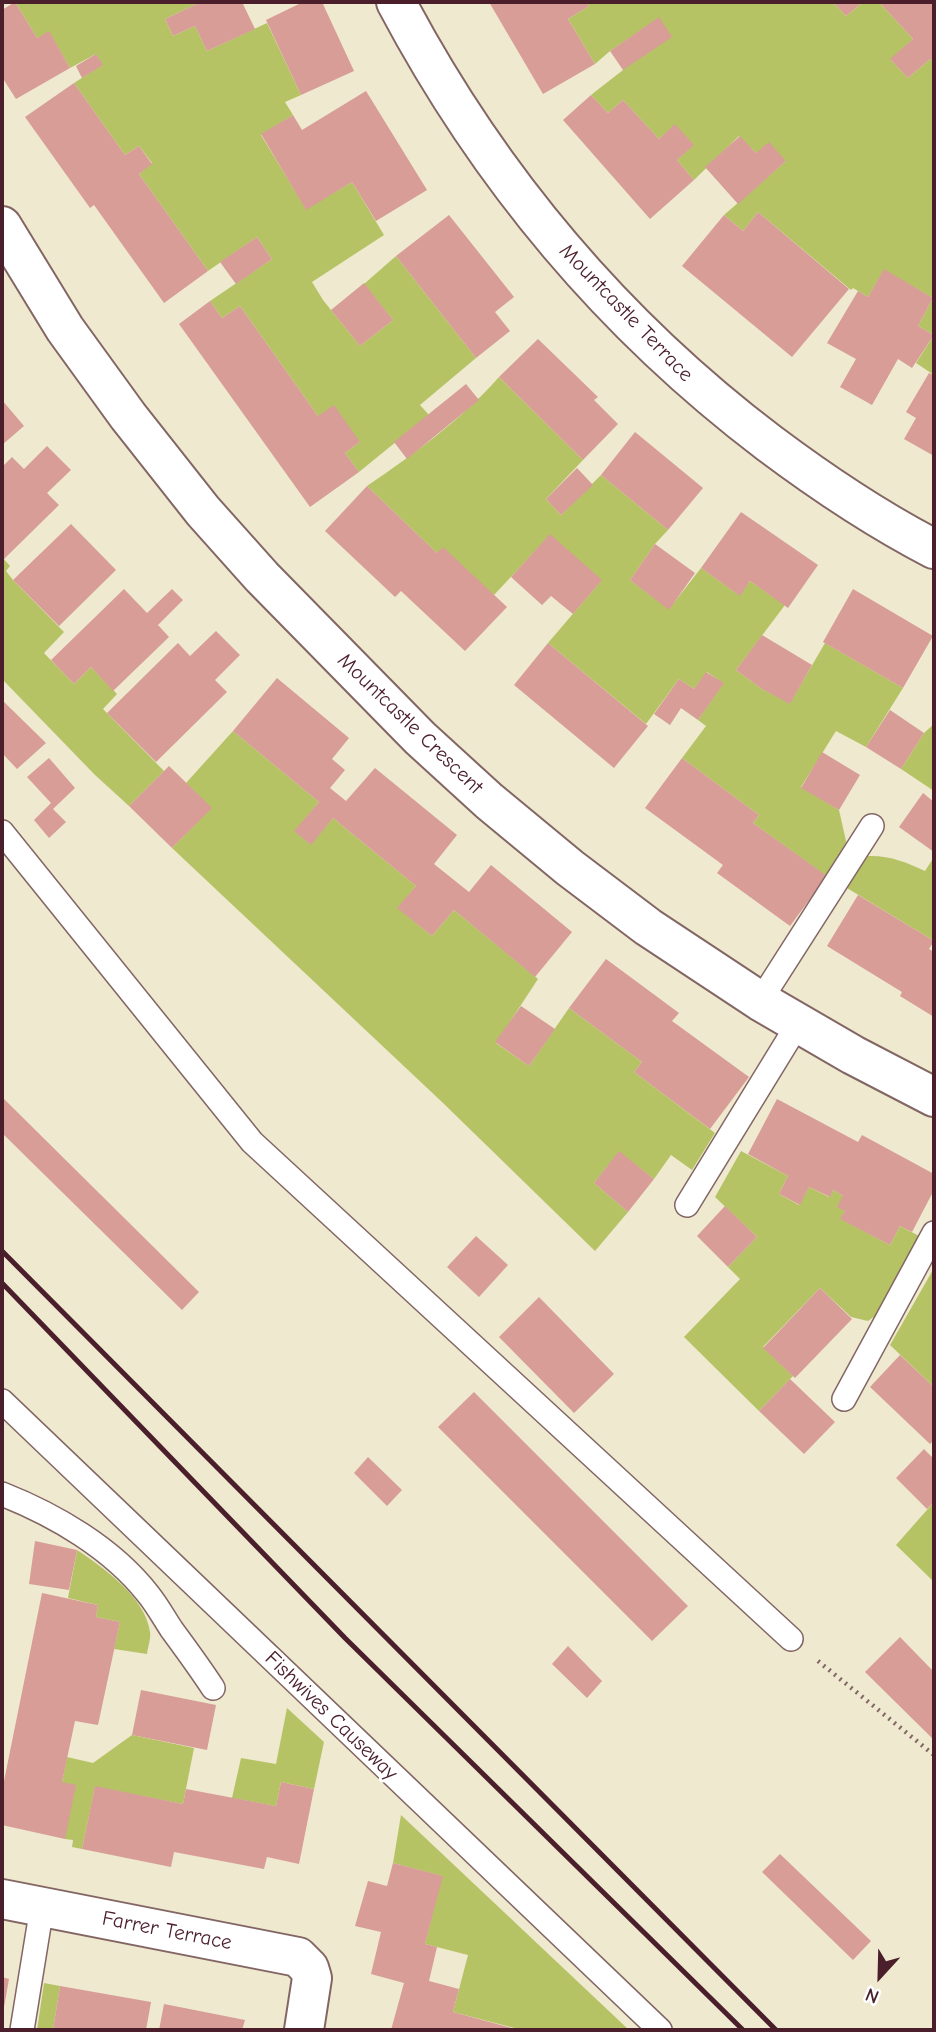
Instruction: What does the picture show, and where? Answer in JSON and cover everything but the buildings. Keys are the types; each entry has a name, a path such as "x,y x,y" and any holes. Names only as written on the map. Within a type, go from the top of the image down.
{"street":[{"name":"Mountcastle Terrace","path":"396,2 437,76 498,169 611,304 699,387 802,468 934,549"},
{"name":"Mountcastle Crescent","path":"2,226 65,328 128,416 195,500 262,577 380,699 489,801 570,868 648,927 798,1024 934,1097"},
{"name":"Farrer Terrace","path":"2,1899 298,1957 312,1973 304,2030"}],"lane":[{"path":"760,1001 872,825"},
{"path":"2,832 252,1142 791,1639"},
{"path":"687,1205 798,1024"},
{"path":"844,1399 934,1233"},
{"name":"Fishwives Causeway","path":"2,1401 660,2030"},
{"path":"2,1494 54,1518 115,1561 147,1593 213,1688"},
{"path":"22,2030 42,1907"}],"path":[{"path":"791,1639 934,1755"}],"green space":[{"path":"15,2 201,2 165,19 173,36 195,26 207,51 267,23 301,95 285,102 293,115 261,135 306,209 352,182 384,235 312,282 323,300 360,346 393,320 364,284 396,256 476,358 420,405 429,415 359,472 345,453 360,442 318,416 240,306 222,318 210,301 272,259 257,237 208,271 139,174 152,163 139,146 125,155 74,83 102,65 96,54 70,68 49,32 37,38"},
{"path":"586,2 833,2 846,16 863,2 879,2 913,39 891,60 908,78 930,59 934,64 934,335 918,326 933,298 884,270 868,297 853,288 851,290 758,212 743,231 724,215 786,161 756,153 739,136 694,180 677,160 693,145 675,125 659,139 623,100 608,113 591,95 623,70 659,18 595,64 568,19 589,6"},
{"path":"934,335 934,375 916,363"},
{"path":"499,377 583,460 546,499 561,515 601,475 668,530 630,580 669,609 701,568 739,595 750,581 785,605 736,670 762,689 790,703 825,643 903,688 866,747 836,731 801,787 839,810 846,841 845,853 829,878 753,823 759,815 682,758 706,726 698,720 723,683 707,672 694,689 679,679 646,724 548,643 601,581 550,535 494,595 437,553 367,486 436,436 469,408"},
{"path":"2,557 10,566 6,571 13,580 64,632 44,653 74,684 91,667 117,694 103,709 164,771 129,806 95,775 2,679"},
{"path":"934,724 934,791 901,769 924,733"},
{"path":"233,731 319,802 295,831 310,844 333,818 416,886 398,908 432,936 454,910 538,979 496,1043 529,1066 569,1008 642,1062 634,1072 715,1133 692,1170 671,1155 654,1179 619,1152 594,1183 628,1212 595,1251 442,1102 172,848 211,808 186,783"},
{"path":"867,856 897,860 925,871 934,857 934,941 847,888"},
{"path":"741,1151 788,1176 779,1194 799,1205 809,1187 829,1197 833,1190 843,1196 845,1211 841,1219 890,1245 900,1226 921,1237 883,1306 868,1321 851,1317 820,1288 763,1347 793,1376 759,1411 684,1337 740,1279 728,1267 757,1237 715,1197"},
{"path":"934,1268 934,1387 890,1345"},
{"path":"934,1502 934,1582 896,1545"},
{"path":"77,1550 110,1574 141,1607 150,1632 147,1654 114,1649 120,1622 96,1617 98,1605 68,1598"},
{"path":"287,1708 324,1742 314,1789 281,1782 276,1806 232,1798 241,1758 276,1764"},
{"path":"132,1735 194,1748 183,1804 95,1787 82,1849 72,1847 73,1840 65,1839 62,1782 67,1757 93,1763"},
{"path":"401,1815 629,2030 522,2030 453,2012 468,1955 425,1944 442,1876 393,1863"},
{"path":"44,1983 60,1986 53,2030 37,2030"}],"railway":[{"path":"2,1251 776,2030"},
{"path":"2,1283 345,1638 743,2030"}]}
